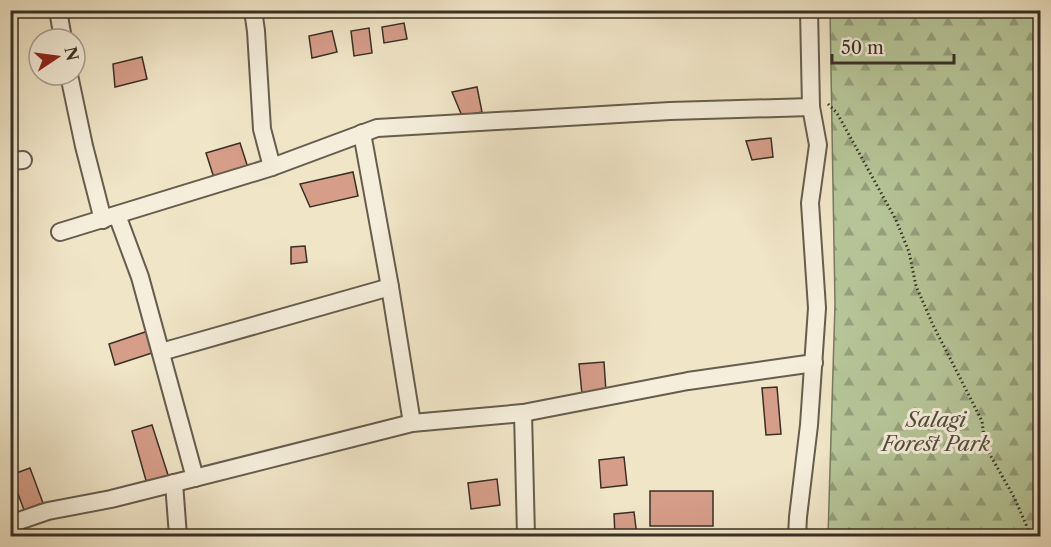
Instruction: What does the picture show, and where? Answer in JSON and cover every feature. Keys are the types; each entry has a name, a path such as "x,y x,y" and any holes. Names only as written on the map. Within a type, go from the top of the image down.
{"street":[{"path":"58,10 61,27"},
{"path":"253,10 262,129 272,167"},
{"path":"797,537 810,425 817,308 810,203 818,145 811,107 809,10"},
{"path":"72,87 84,146 110,217 140,277 195,478"},
{"path":"60,232 272,167 377,128 669,111 811,107"},
{"path":"362,133 412,423"},
{"path":"161,352 390,287"},
{"path":"10,524 48,511 111,499 412,423 523,413 688,381 814,363"},
{"path":"523,413 526,537"},
{"path":"174,483 178,537"}],"path":[{"path":"811,88 837,113 896,220 909,252 916,285 933,325 982,422 984,446 1014,497 1031,537"}],"green space":[{"name":"Salagi Forest Park","path":"830,11 1040,11 1040,536 828,536 835,304"}],"building":[{"path":"404,23 407,39 384,43 382,27"},
{"path":"369,28 372,53 354,56 351,31"},
{"path":"332,31 337,52 312,58 309,36"},
{"path":"142,57 147,79 115,87 113,64"},
{"path":"477,87 482,112 462,116 452,92"},
{"path":"771,138 773,157 752,160 746,141"},
{"path":"240,143 250,174 216,184 206,153"},
{"path":"353,172 358,196 310,207 300,184"},
{"path":"305,246 307,262 291,264 291,247"},
{"path":"148,331 155,352 115,365 109,344"},
{"path":"604,362 606,392 582,394 579,364"},
{"path":"777,387 781,434 766,435 762,388"},
{"path":"152,425 169,478 147,484 132,431"},
{"path":"624,457 627,485 601,488 599,460"},
{"path":"30,468 43,503 24,510 11,475"},
{"path":"497,479 500,505 471,509 468,483"},
{"path":"650,491 713,491 713,526 650,526"},
{"path":"634,512 637,536 615,536 614,514"}]}
